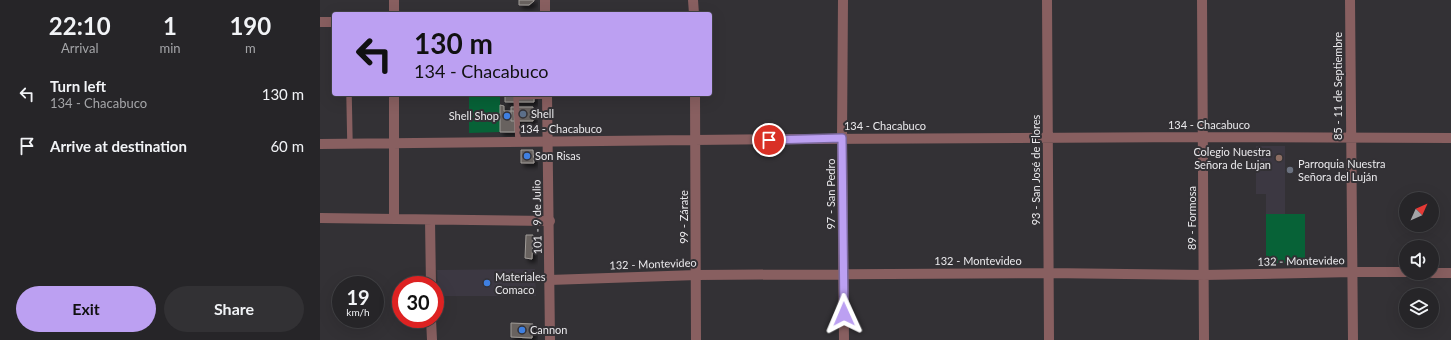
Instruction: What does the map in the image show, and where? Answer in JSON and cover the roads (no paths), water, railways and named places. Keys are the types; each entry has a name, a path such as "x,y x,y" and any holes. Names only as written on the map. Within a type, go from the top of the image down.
{"street":[{"path":"394,0 394,12"},
{"path":"545,0 545,12"},
{"path":"693,0 694,12"},
{"name":"97 - San Pedro","path":"843,0 842,138 844,340"},
{"name":"93 - San José de Flores","path":"1047,0 1048,340"},
{"name":"89 - Formosa","path":"1202,0 1204,340"},
{"name":"85 - 11 de Septiembre","path":"1350,0 1353,340"},
{"path":"320,22 332,22"},
{"path":"394,96 394,219"},
{"name":"101 - 9 de Julio","path":"547,96 550,221 550,340"},
{"name":"99 - Zárate","path":"695,96 697,275 696,340"},
{"name":"134 - Chacabuco","path":"320,144 696,141 842,138 1451,138"},
{"path":"320,218 550,221"},
{"path":"430,220 431,276"},
{"name":"132 - Montevideo","path":"549,280 697,275 1048,273 1204,275 1399,272"},
{"path":"1439,273 1451,273"},
{"path":"431,328 432,340"}],"lane":[{"path":"348,96 350,144"},
{"path":"518,142 516,97 532,96"}],"place":[{"name":"Shell","path":"523,114"},
{"name":"Shell Shop","path":"507,116"},
{"name":"Son Risas","path":"527,156"},
{"name":"Colegio Nuestra Señora de Lujan","path":"1279,158"},
{"name":"Parroquia Nuestra Señora del Luján","path":"1290,170"},
{"name":"Materiales Comaco","path":"487,283"},
{"name":"Cannon","path":"522,330"}]}
